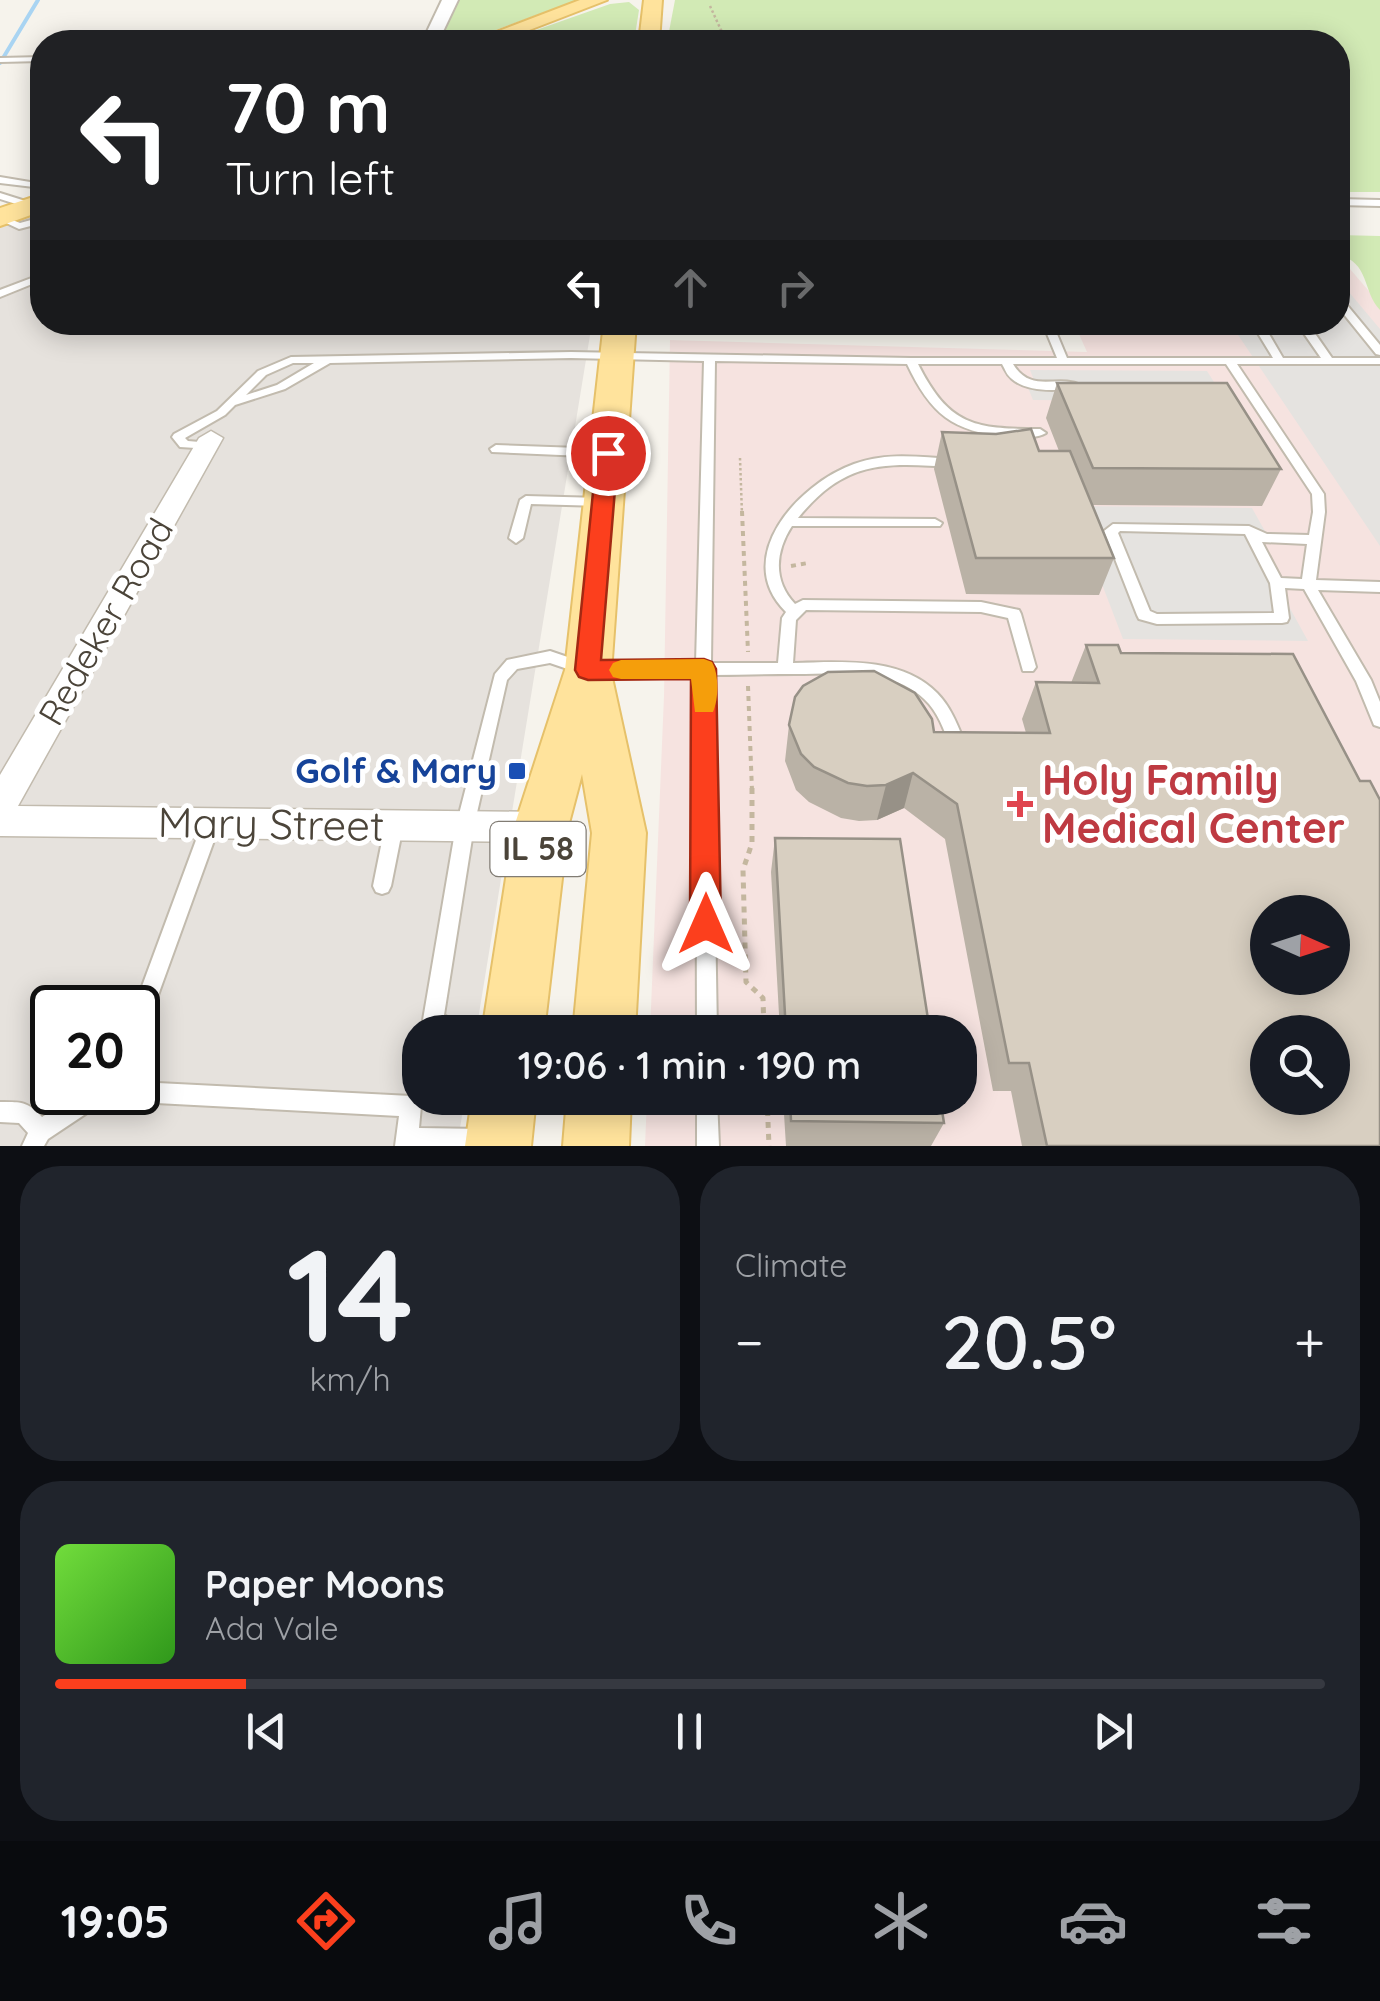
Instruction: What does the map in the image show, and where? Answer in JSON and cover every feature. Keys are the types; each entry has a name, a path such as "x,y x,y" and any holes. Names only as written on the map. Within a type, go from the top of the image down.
{"main road":[{"path":"514,30 593,2 618,0"},
{"path":"630,0 653,3 650,30"},
{"path":"0,210 30,206"},
{"name":"IL 58","path":"515,1015 541,827 588,670 618,339"},
{"name":"IL 58","path":"588,670 619,833 605,1015"},
{"path":"596,1146 598,1115"}],"street":[{"path":"436,30 450,0"},
{"name":"Redeker Road","path":"0,806 209,442"},
{"name":"Mary Street","path":"0,821 541,827"}],"lane":[{"path":"0,60 30,59"},
{"path":"0,180 30,198"},
{"path":"1350,203 1380,204"},
{"path":"0,294 30,282"},
{"path":"1350,316 1380,352"},
{"path":"1052,335 1062,360"},
{"path":"1264,335 1280,360"},
{"path":"1310,335 1329,361"},
{"path":"209,442 184,444 178,437 234,402 262,374 291,360 416,360 618,339 710,357 1380,361"},
{"path":"707,1015 704,669 710,357"},
{"path":"234,402 281,387 331,358"},
{"path":"912,360 926,397 953,421 994,434 1040,433"},
{"path":"1006,360 1010,374 1023,383 1094,386"},
{"path":"1229,360 1318,494 1308,584 1363,680 1380,722"},
{"path":"1227,386 1246,386"},
{"path":"496,448 608,453"},
{"path":"795,612 778,594 771,566 781,532 804,500 831,478 875,462 968,463"},
{"path":"516,538 526,500 603,502"},
{"path":"788,522 935,523"},
{"path":"1250,530 1277,583 1282,618 1157,619 1144,615 1111,532 1118,528 1250,530 1266,538 1315,540"},
{"path":"1277,583 1380,586"},
{"path":"785,668 790,618 803,604 981,607 1014,614 1028,667"},
{"path":"433,1015 465,826 500,678 512,664 550,657 588,670 858,668 895,675 928,692 946,711 962,757"},
{"path":"152,985 211,823"},
{"path":"382,886 394,825"},
{"path":"160,1093 411,1106 407,1142 500,1128"},
{"path":"0,1112 24,1113 37,1138 69,1115"},
{"path":"707,1115 708,1146"}],"path":[{"path":"710,6 721,30"},
{"path":"740,458 754,819 752,843 743,870 746,982 762,998 763,1015"},
{"path":"768,1115 769,1146"}],"shaded area":[{"path":"30,217 30,335 590,335 479,1015 402,1015 402,1115 462,1115 457,1146 0,1146 0,228"},
{"name":"Holy Family Medical Center","path":"1350,269 1380,304 1380,1146 645,1146 646,1115 977,1115 977,1015 651,1015 664,696 670,340 1087,352 1079,335 1350,335"},
{"path":"1350,293 1380,329 1380,546 1238,335 1350,335"},
{"path":"1030,370 1207,371 1226,401 1033,400 1027,385 1036,385"},
{"path":"1072,506 1252,508 1266,533 1249,534 1308,641 1123,639"}],"green space":[{"path":"458,0 577,0 496,30 442,30"},
{"path":"675,0 1380,0 1380,192 1350,192 1350,30 669,30"},
{"path":"629,2 639,10 636,30 536,30 610,4"},
{"path":"1350,235 1380,236 1380,310 1361,270 1350,260"}],"building":[{"path":"1057,383 1227,383 1281,469 1093,468"},
{"path":"1031,429 1039,451 1070,451 1114,558 976,558 942,432 996,434"},
{"path":"1086,645 1118,645 1121,653 1293,654 1360,781 1370,781 1380,800 1380,1146 1047,1146 1029,1063 1009,1063 957,804 913,773 886,785 848,783 814,767 801,754 789,725 795,697 803,686 828,672 874,671 915,693 932,719 934,732 1050,733 1036,682 1099,683"},
{"path":"775,838 900,839 927,1015 785,1015"},
{"path":"791,1115 943,1115 944,1123 791,1121"}],"waterway":[{"path":"0,63 38,0"}],"slow traffic":[{"path":"621,670 704,669 704,704"}],"place":[{"name":"Golf & Mary","path":"517,771"},
{"name":"Holy Family Medical Center","path":"1020,804"}],"route":[{"path":"608,453 588,670 704,669 706,924"}]}
